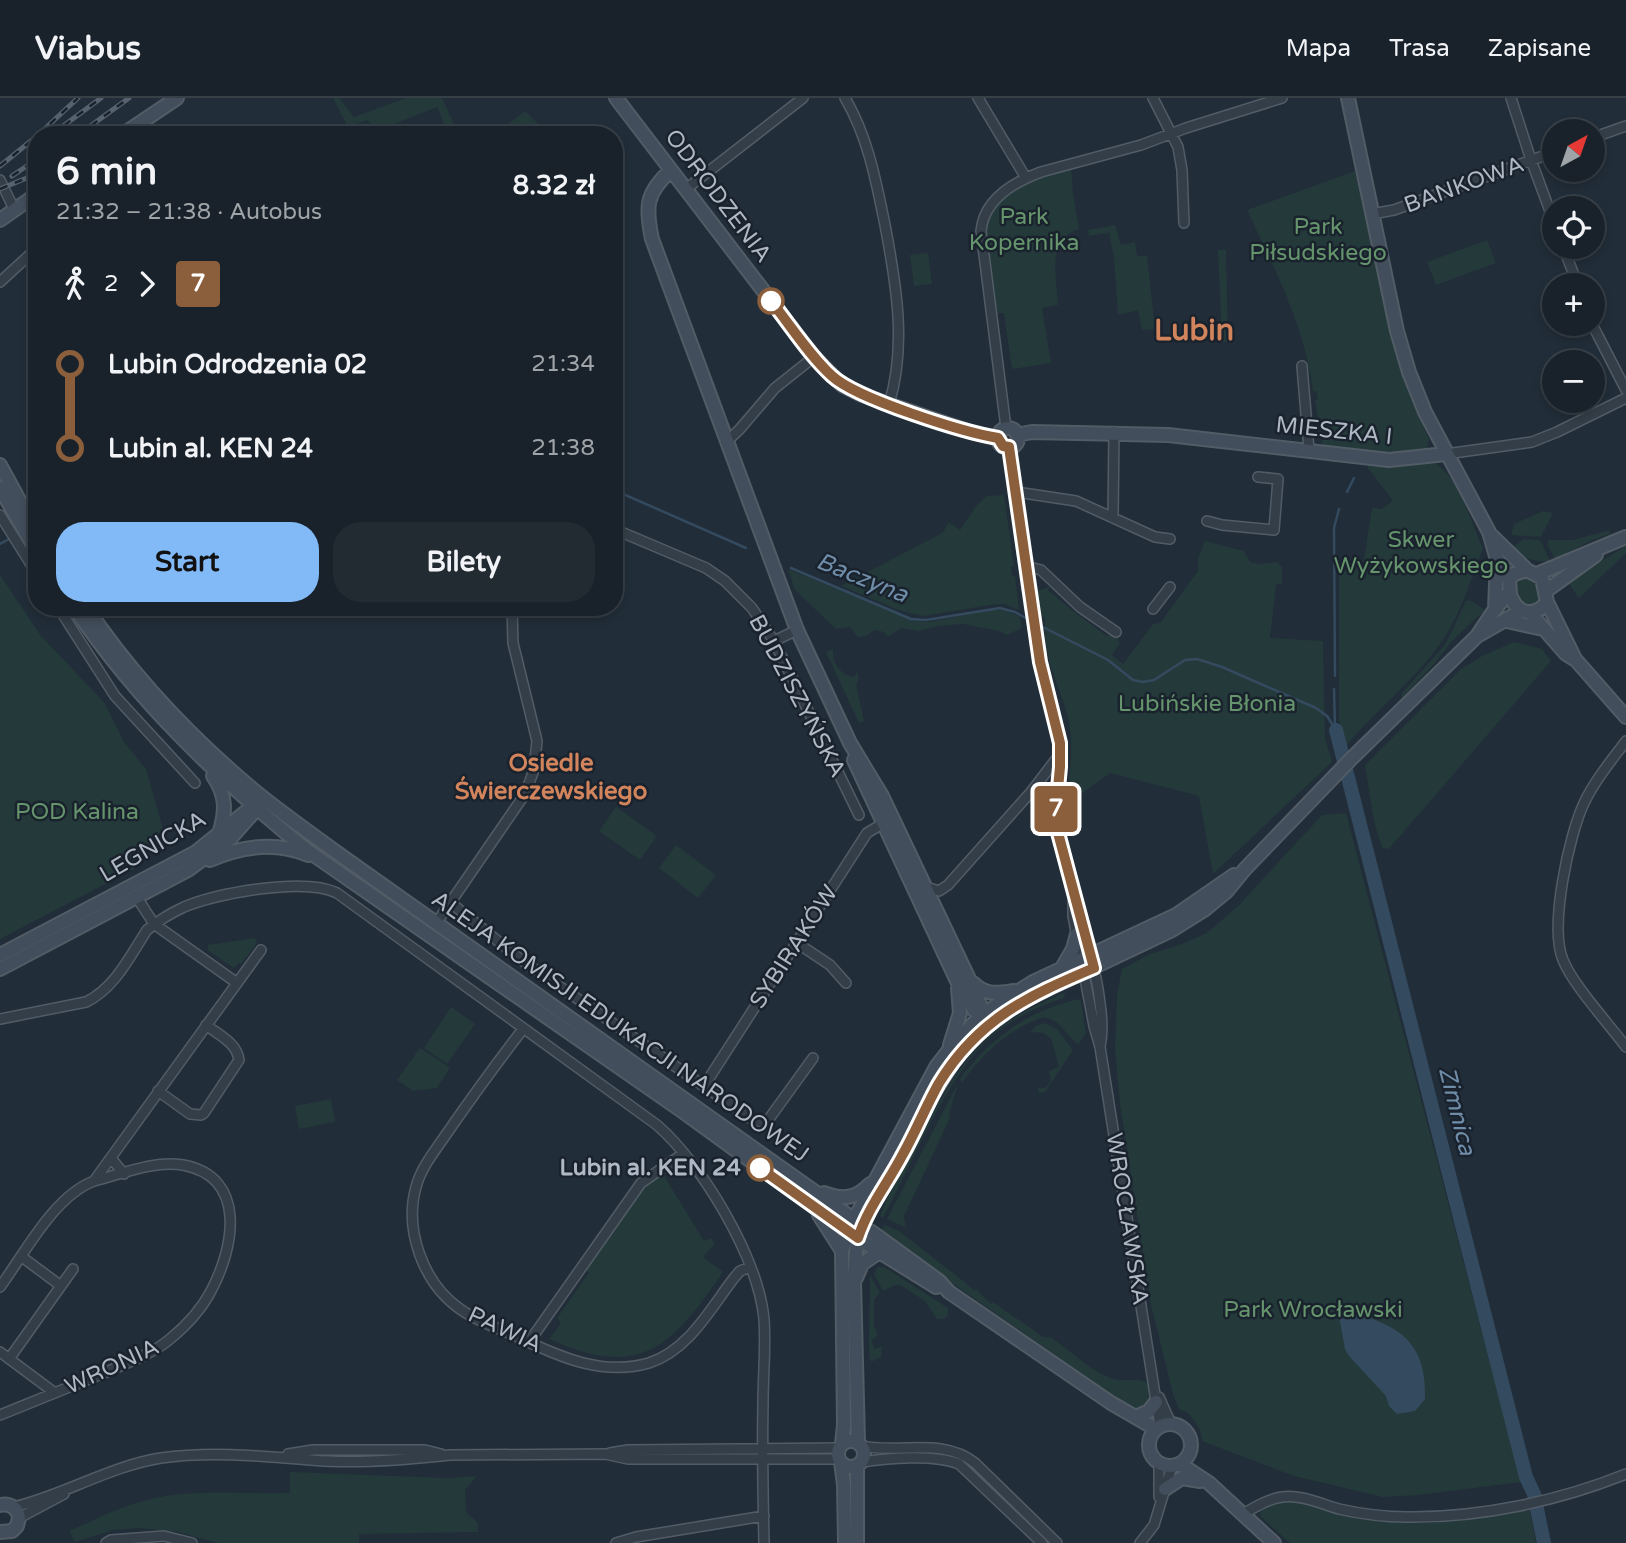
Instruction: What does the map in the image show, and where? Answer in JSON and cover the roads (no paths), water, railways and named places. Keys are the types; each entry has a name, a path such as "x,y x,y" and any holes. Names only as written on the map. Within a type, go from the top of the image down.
{"street":[{"path":"135,126 177,98"},
{"name":"ODRODZENIA","path":"616,98 814,357 842,385 862,395 971,432 1114,432 1168,435"},
{"path":"686,189 803,98"},
{"path":"845,98 861,130 872,165 893,267 899,339 896,381 889,404"},
{"path":"978,98 1026,177"},
{"path":"1153,98 1178,147 1182,170 1184,223"},
{"path":"1009,447 1016,442 1007,433 982,223 989,206 1026,177 1074,161 1141,145 1282,98"},
{"path":"1348,98 1397,331 1424,412 1489,532 1515,606 1544,629 1566,654 1575,659"},
{"path":"1511,98 1544,196"},
{"path":"1605,133 1626,126"},
{"name":"BANKOWA","path":"1373,214 1394,210 1542,156"},
{"path":"671,170 658,182 649,198 650,230 797,630 850,743 853,759 926,887 974,1010 983,1015 997,1017"},
{"path":"0,180 15,211"},
{"path":"0,220 28,201"},
{"path":"0,282 28,256"},
{"path":"1598,336 1626,390"},
{"path":"726,442 775,388 814,357"},
{"path":"1302,366 1309,450"},
{"path":"1446,454 1532,442 1626,398"},
{"path":"1113,518 1114,432"},
{"name":"MIESZKA I","path":"1168,435 1389,460 1446,454"},
{"name":"WROCŁAWSKA","path":"1009,447 1040,662 1058,731 1060,754 1056,805 1059,839 1086,931 1088,964"},
{"path":"0,465 11,517"},
{"path":"1207,521 1274,530 1278,479 1258,477"},
{"path":"0,488 11,517 28,540"},
{"path":"1016,492 1076,501 1155,537 1170,539"},
{"path":"1489,532 1542,578 1547,597 1575,659 1626,717"},
{"name":"BUDZISZYŃSKA","path":"623,533 678,555 717,575 752,608 774,641 859,815"},
{"path":"845,1543 844,1485 840,1453 842,1251 903,1155 940,1082 961,1052 997,1017 1026,998 1088,964 1190,920 1227,891 1352,758 1477,636 1514,574 1532,572 1605,548 1626,537"},
{"path":"1477,636 1525,612 1543,608 1547,597 1605,548"},
{"path":"1495,609 1496,556"},
{"path":"1025,566 1041,570 1080,607 1116,632"},
{"path":"1153,610 1170,587"},
{"path":"64,616 115,696 195,783"},
{"path":"80,616 106,653 201,758 324,863"},
{"path":"93,616 149,688 206,746 258,805"},
{"path":"437,922 525,794 534,770 537,741 513,643 512,616"},
{"path":"1507,621 1544,629"},
{"path":"774,641 797,630"},
{"path":"1626,741 1595,783 1573,833 1560,908 1558,947 1566,968 1626,1046"},
{"path":"926,887 939,891 945,889 1034,789 1060,754"},
{"path":"201,758 223,793 225,812 219,835"},
{"path":"1034,789 1058,779"},
{"path":"1034,789 1056,805"},
{"name":"LEGNICKA","path":"0,956 196,852 258,805"},
{"name":"LEGNICKA","path":"0,969 136,895 188,870 230,839 258,805"},
{"name":"ALEJA KOMISJI EDUKACJI NARODOWEJ","path":"258,805 336,852 810,1187 879,1252 934,1287 949,1292"},
{"path":"888,820 963,979 960,1013 948,1051"},
{"name":"SYBIRAKÓW","path":"704,1086 867,833 888,820"},
{"path":"188,870 225,853 252,846 292,850 324,863"},
{"name":"ALEJA KOMISJI EDUKACJI NARODOWEJ","path":"324,863 516,993 807,1202 939,1281 949,1292 1111,1403 1159,1429"},
{"path":"0,1019 86,1002 96,997 109,985 154,924 186,906 296,886 328,889 342,896 657,1125 684,1153 723,1210 750,1267 764,1318 764,1543"},
{"path":"136,895 154,924 237,983"},
{"name":"WROCŁAWSKA","path":"1074,897 1073,916 1088,964 1103,1030 1100,1047 1159,1429"},
{"path":"451,903 520,959 753,1119 766,1123 813,1058"},
{"path":"1062,968 1073,949 1077,934"},
{"path":"797,943 830,965 846,983"},
{"path":"0,1287 53,1213 72,1193 94,1181 261,950"},
{"path":"857,1543 859,1464 865,1452 860,1444 855,1229 875,1178 920,1094 948,1051 983,1015 1020,990 1062,968 1088,964"},
{"path":"963,979 989,993 1020,990"},
{"path":"979,1032 983,1015"},
{"path":"158,1091 190,1114 204,1113 239,1060 233,1045 206,1025"},
{"name":"PAWIA","path":"523,1029 459,1115 424,1167 416,1185 412,1207 413,1230 420,1256 441,1290 461,1310 569,1360 597,1366 627,1368 652,1362 681,1346 740,1271 750,1267"},
{"path":"529,1342 641,1183 684,1153"},
{"path":"111,1158 124,1174"},
{"name":"WRONIA","path":"0,1415 136,1359 168,1341 199,1310 225,1262 231,1210 227,1196 218,1184 199,1171 180,1165 162,1164 94,1181"},
{"path":"810,1187 844,1198 859,1194 875,1178"},
{"path":"807,1202 825,1222 842,1251"},
{"path":"855,1281 862,1264 879,1252"},
{"path":"22,1257 61,1286"},
{"path":"9,1359 73,1269"},
{"path":"0,1352 55,1393"},
{"path":"1136,1416 1149,1411 1156,1396"},
{"name":"ALEJA KOMISJI EDUKACJI NARODOWEJ","path":"1111,1403 1159,1429"},
{"path":"1158,1513 1175,1462 1191,1443 1187,1432 1159,1429 1149,1449 1155,1460 1175,1462 1209,1483 1274,1543"},
{"path":"840,1453 850,1440 877,1448 937,1448 957,1452 975,1463 1057,1543"},
{"path":"19,1543 7,1519 128,1466 161,1458 276,1456 317,1461 426,1460 447,1455 605,1454 628,1459 840,1453"},
{"path":"840,1453 848,1467 881,1459 941,1459 959,1464 1042,1543"},
{"path":"1140,1543 1152,1529 1175,1462"},
{"path":"1243,1514 1269,1500 1284,1496 1349,1511 1401,1517 1451,1515 1528,1503 1626,1474"},
{"path":"1165,1489 1186,1478 1209,1483"},
{"path":"616,1543 764,1516"},
{"path":"106,1543 164,1536 192,1543"}],"water":[{"path":"1344,1310 1384,1324 1414,1348 1423,1370 1425,1384 1425,1399 1415,1411 1397,1414 1389,1406 1386,1396 1349,1356 1345,1349 1339,1316"}],"waterway":[{"name":"Zimnica","path":"1347,492 1354,478"},
{"name":"Baczyna","path":"623,494 746,548"},
{"name":"Zimnica","path":"1335,676 1334,528 1339,509"},
{"name":"Baczyna","path":"0,544 22,532"},
{"name":"Baczyna","path":"791,568 911,619 926,620 1000,608 1029,620"},
{"name":"Baczyna","path":"1035,623 1108,660 1133,680 1154,680 1185,660 1197,659 1222,667 1316,708 1327,716 1336,730"},
{"name":"Zimnica","path":"1334,689 1335,727"},
{"name":"Zimnica","path":"1336,730 1526,1477 1534,1494 1544,1543"}],"railway":[{"path":"48,126 78,98"},
{"path":"63,126 101,98"},
{"path":"90,126 129,98"},
{"path":"0,166 28,143"},
{"path":"12,176 28,165"},
{"path":"0,189 28,177"}],"place":[{"name":"Lubin al. KEN 24","path":"760,1168"}],"district":[{"name":"Lubin","path":"1194,330"},
{"name":"Osiedle Świerczewskiego","path":"551,777"}],"park label":[{"name":"Park Kopernika","path":"1024,230"},
{"name":"Park Piłsudskiego","path":"1318,240"},
{"name":"Skwer Wyżykowskiego","path":"1421,553"},
{"name":"Lubińskie Błonia","path":"1207,704"},
{"name":"POD Kalina","path":"77,812"},
{"name":"Park Wrocławski","path":"1313,1310"}]}
